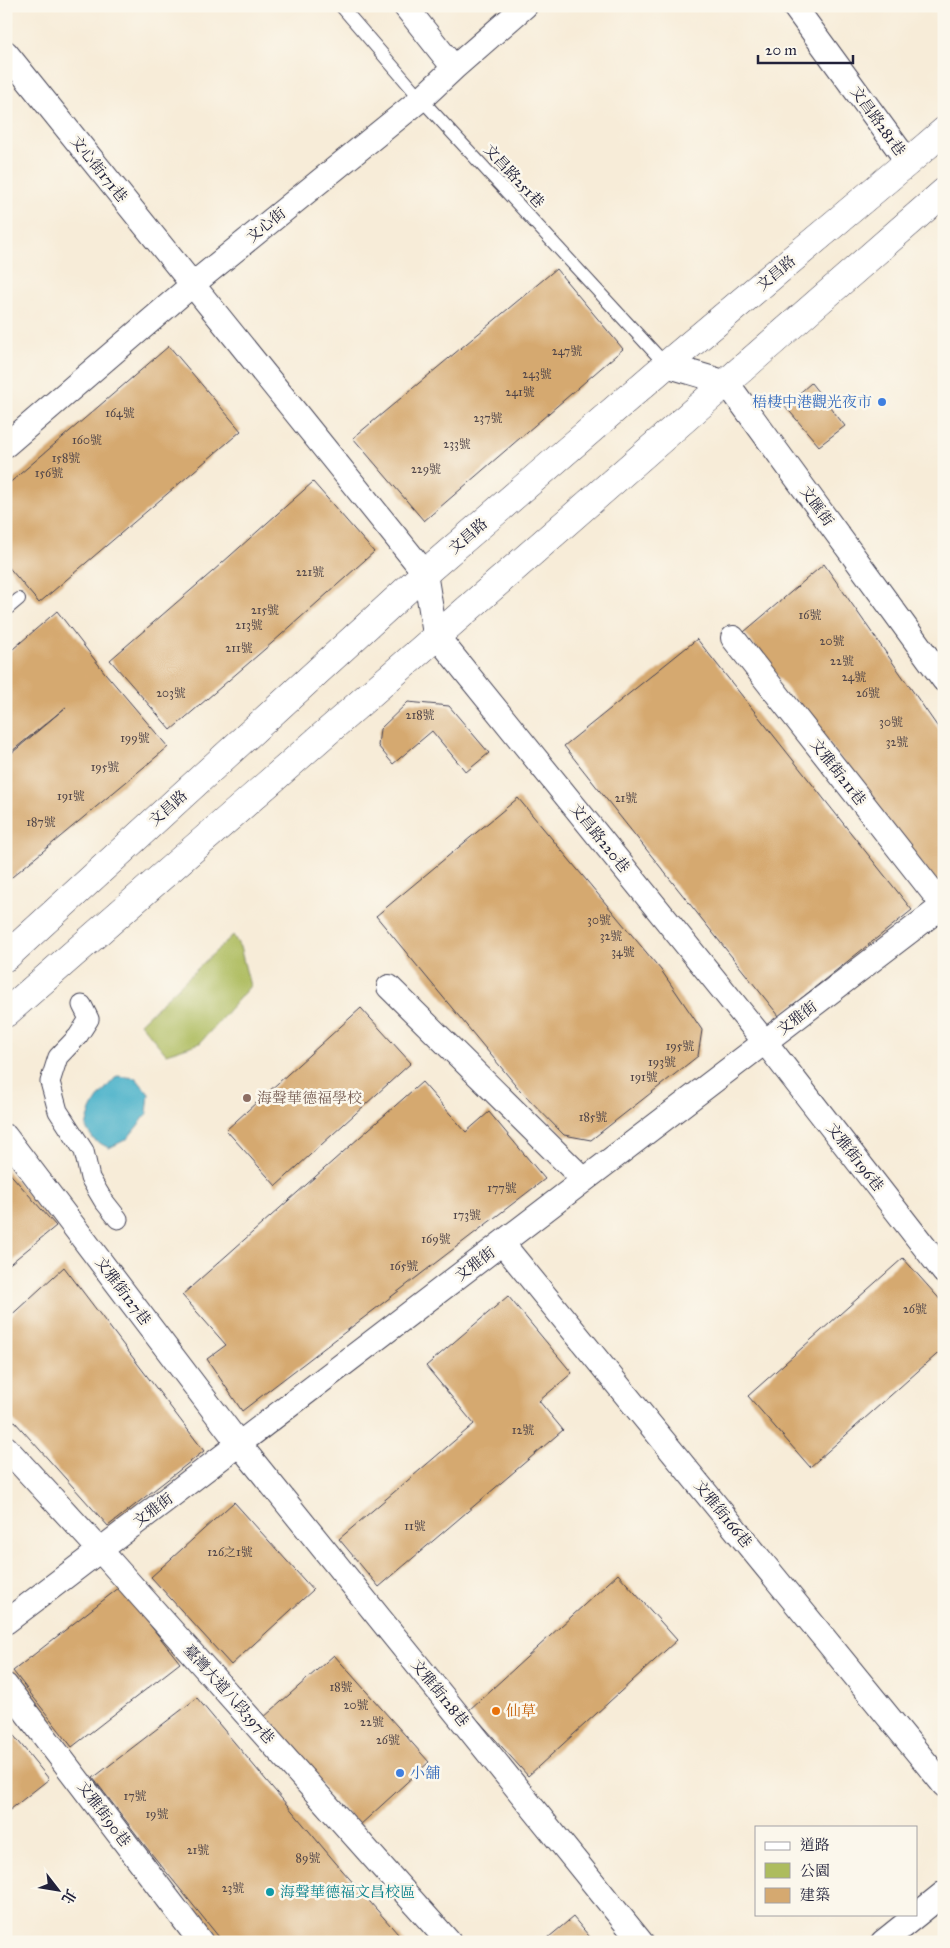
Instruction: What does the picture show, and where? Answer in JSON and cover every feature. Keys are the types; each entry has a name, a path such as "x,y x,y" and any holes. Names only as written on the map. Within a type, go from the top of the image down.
{"street":[{"path":"405,6 454,68"},
{"name":"文心街","path":"6,445 192,285 421,99 525,6"},
{"name":"文昌路281巷","path":"794,6 908,162"},
{"name":"文心街171巷","path":"6,54 425,573"},
{"name":"文昌路","path":"6,956 425,573 944,131"},
{"path":"6,1013 435,634 727,383 944,192"},
{"path":"666,366 727,383"},
{"name":"文匯街","path":"727,383 944,680"},
{"path":"425,573 435,634"},
{"name":"文昌路220巷","path":"435,634 765,1042"},
{"name":"文雅街211巷","path":"733,638 944,905"},
{"name":"文雅街","path":"6,1622 944,905"},
{"path":"389,986 584,1180"},
{"path":"82,1005 89,1019 78,1036 58,1057 50,1082 58,1111 84,1151 90,1178 103,1200 118,1218"},
{"name":"文雅街196巷","path":"765,1042 944,1272"},
{"name":"文雅街127巷","path":"6,1138 239,1444"},
{"name":"文雅街166巷","path":"502,1243 944,1785"},
{"name":"文雅街128巷","path":"239,1444 641,1942"},
{"name":"臺灣大道八段397巷","path":"6,1448 100,1550 450,1942"},
{"name":"文雅街90巷","path":"6,1686 201,1942"},
{"path":"918,1914 944,1893"},
{"path":"883,1942 915,1916"}],"lane":[{"name":"文昌路251巷","path":"341,6 421,99 666,366"},
{"path":"6,610 19,599"}],"green space":[{"path":"233,935 240,947 250,986 200,1043 166,1054 140,1023"}],"water":[{"path":"117,1076 136,1078 149,1094 147,1114 127,1139 109,1148 94,1140 86,1128 93,1106"}],"building":[{"path":"556,269 623,349 424,521 353,438"},
{"path":"169,346 241,431 39,603 6,564 6,486"},
{"path":"811,383 845,426 819,446 785,406"},
{"path":"313,482 374,552 171,730 110,660"},
{"path":"824,564 944,736 944,888 941,890 744,632"},
{"path":"57,611 105,673 168,747 6,882 6,758 66,707 6,756 6,655"},
{"path":"697,639 912,910 779,1016 564,746"},
{"path":"408,702 449,706 489,753 466,772 432,731 393,764 378,746 380,729"},
{"path":"518,798 661,970 702,1030 698,1056 591,1140 564,1135 519,1089 376,916"},
{"path":"361,1008 411,1063 276,1186 226,1130"},
{"path":"422,1082 466,1132 489,1112 545,1179 242,1411 207,1359 226,1345 182,1295"},
{"path":"6,1169 56,1226 6,1267"},
{"path":"903,1258 944,1304 944,1348 810,1467 748,1396"},
{"path":"64,1267 204,1451 108,1526 6,1412 6,1320"},
{"path":"508,1296 572,1373 539,1401 563,1430 379,1587 339,1539 474,1424 426,1366"},
{"path":"234,1502 313,1590 231,1665 151,1577"},
{"path":"618,1574 677,1640 528,1776 469,1710"},
{"path":"120,1587 180,1663 72,1747 13,1671"},
{"path":"334,1655 429,1762 359,1826 263,1718"},
{"path":"197,1698 405,1942 223,1942 93,1778"},
{"path":"6,1726 49,1779 6,1813"},
{"path":"573,1917 594,1942 543,1942"}],"place":[{"name":"梧棲中港觀光夜市","path":"882,402"},
{"name":"海聲華德福學校","path":"247,1098"},
{"name":"仙草","path":"496,1711"},
{"name":"小舖","path":"400,1773"},
{"name":"海聲華德福文昌校區","path":"270,1892"}]}
